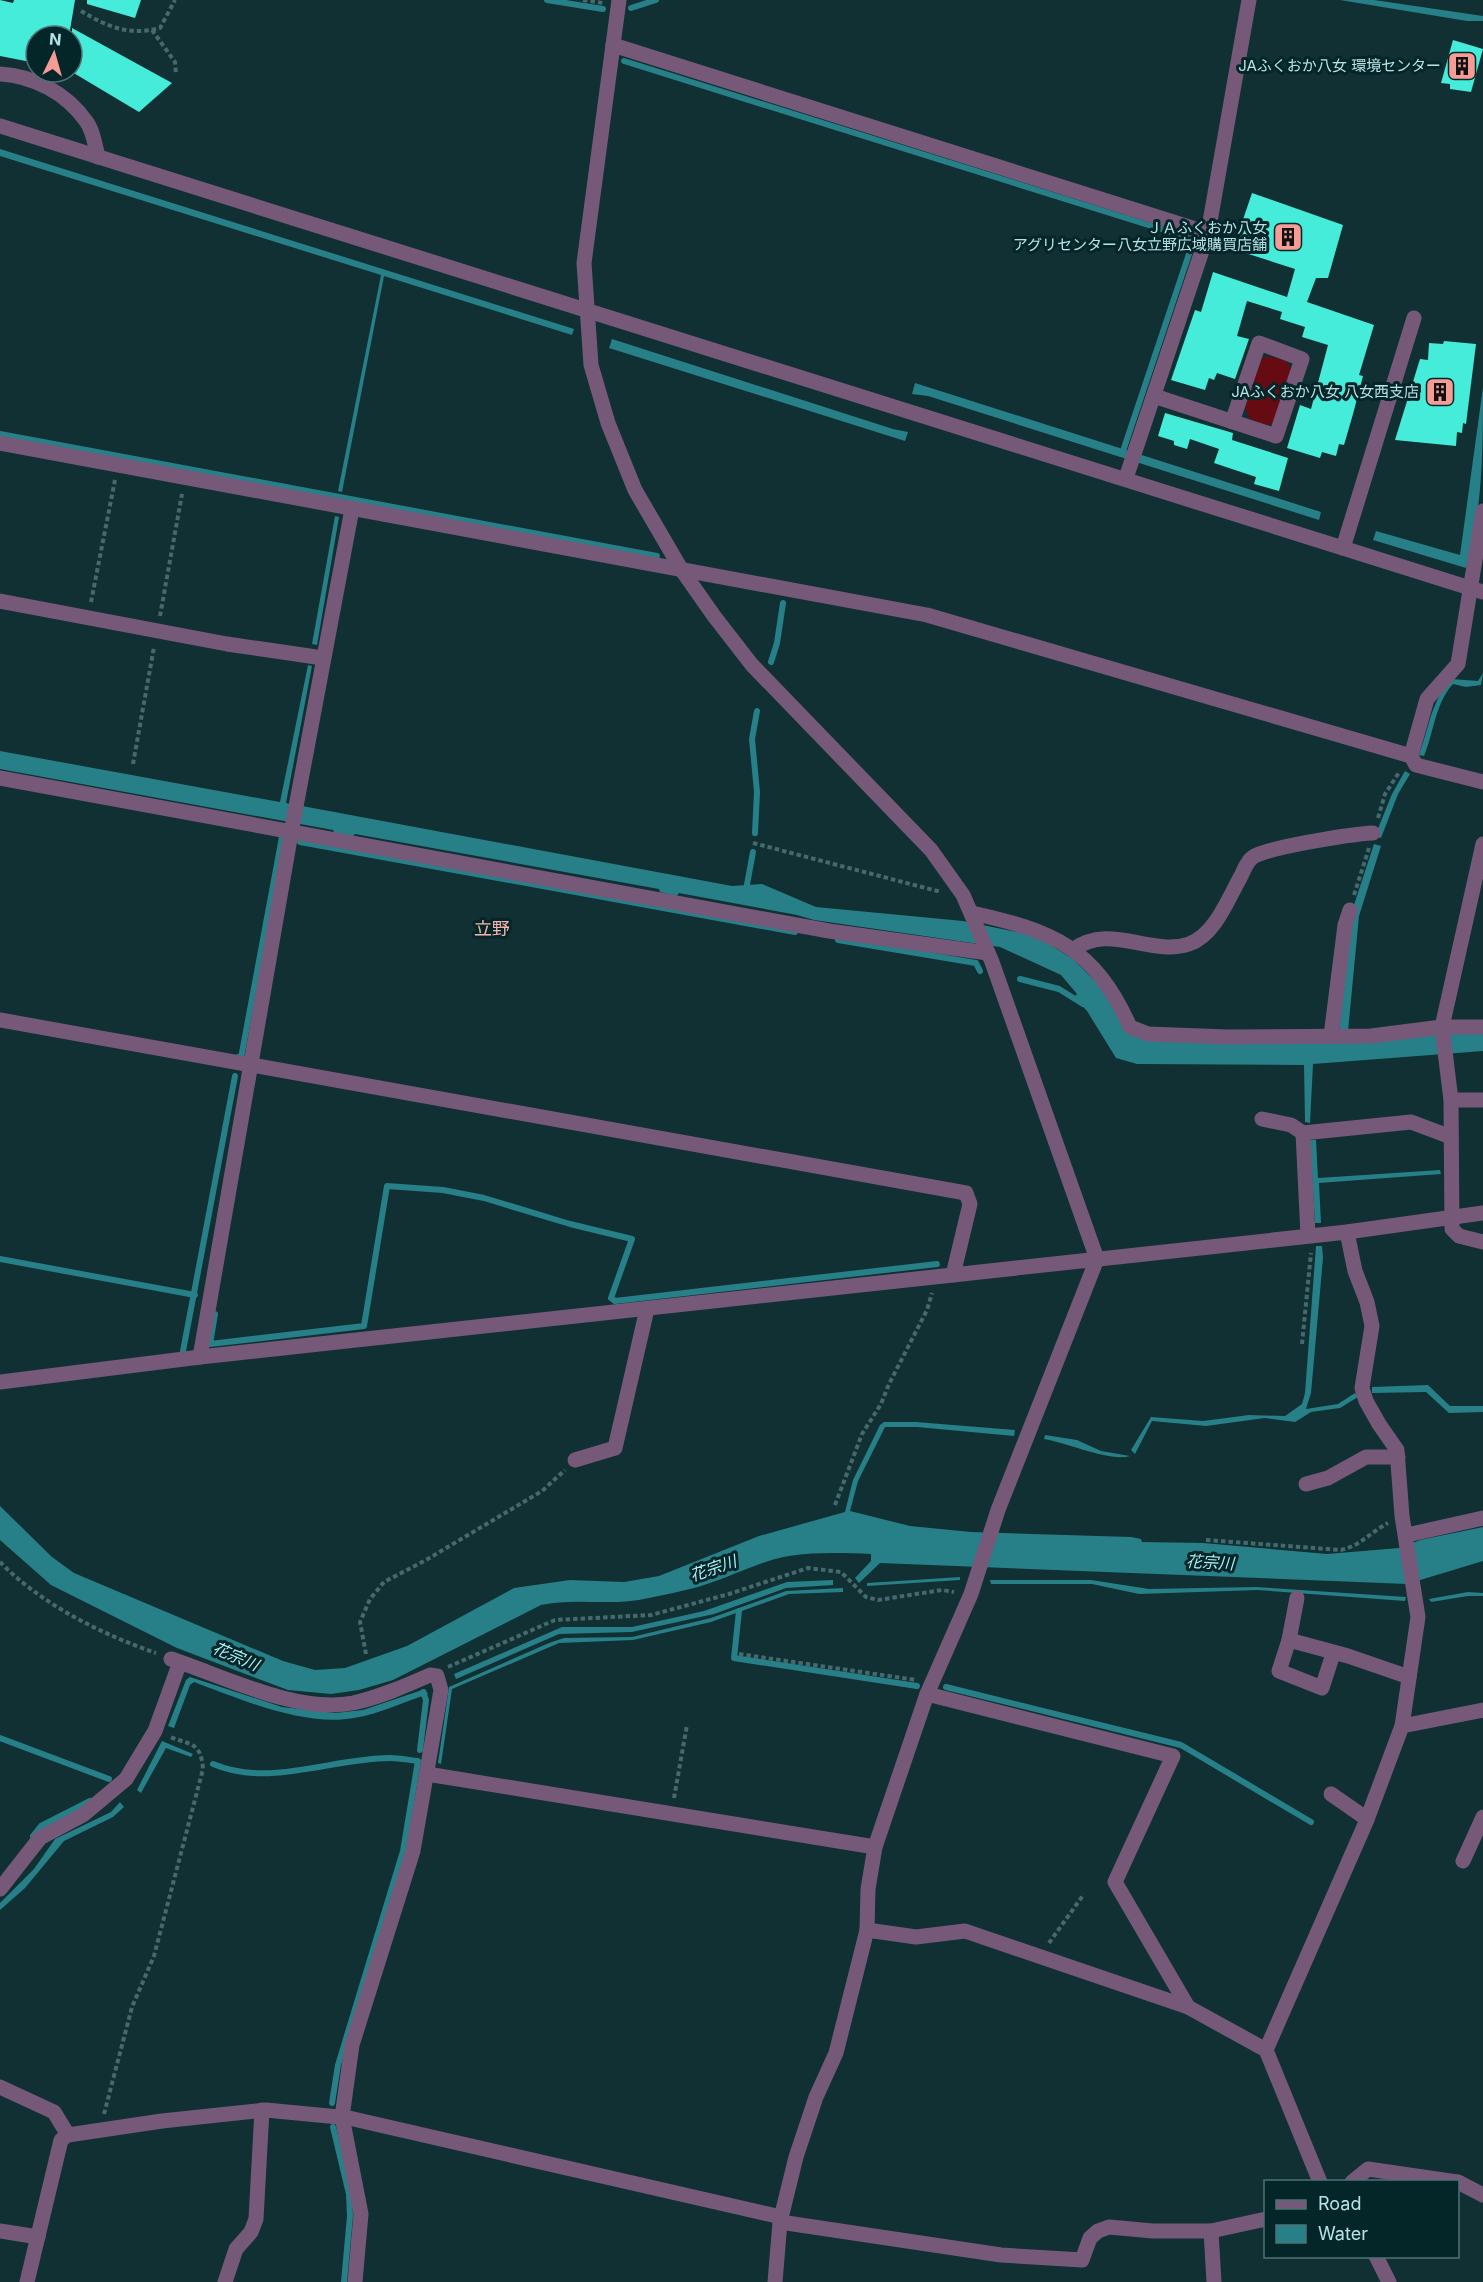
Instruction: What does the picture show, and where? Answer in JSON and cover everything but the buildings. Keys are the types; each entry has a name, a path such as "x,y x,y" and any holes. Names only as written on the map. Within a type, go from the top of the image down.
{"street":[{"path":"619,0 584,262 591,365 608,423 635,490 681,569 752,665 931,850 963,896 988,953 1097,1259 998,1510 970,1595 929,1688 875,1847 868,1889 867,1929 836,2053 816,2097 796,2157 781,2220 775,2282"},
{"path":"1126,478 1208,233 1250,0"},
{"path":"613,45 1208,233"},
{"path":"0,74 42,83 65,99 87,122 98,157"},
{"path":"0,126 1477,590"},
{"path":"1343,548 1414,318"},
{"path":"1154,396 1232,422 1276,436 1302,359 1259,343 1232,422"},
{"path":"0,443 927,615 1411,756 1416,765 1431,771 1483,782"},
{"path":"200,1357 291,829 352,509"},
{"path":"1411,756 1427,699 1458,664 1477,590 1483,511"},
{"path":"0,601 227,644 323,658"},
{"path":"0,778 291,829 829,931 988,953"},
{"path":"1073,950 1080,945 1113,937 1161,945 1190,944 1201,938 1211,926 1252,858 1272,850 1352,834 1374,833"},
{"path":"1483,844 1442,1027 1451,1100 1452,1229 1459,1236 1483,1242"},
{"path":"1331,1036 1345,925 1350,910"},
{"path":"972,913 1025,925 1060,939 1115,994 1130,1027 1148,1034 1227,1037 1371,1036 1442,1027 1483,1027"},
{"path":"0,1020 966,1193 970,1204 953,1275"},
{"path":"1451,1100 1483,1100"},
{"path":"1262,1119 1291,1125 1303,1133 1411,1122 1450,1137"},
{"path":"1303,1133 1308,1235"},
{"path":"0,1382 200,1357 1347,1232 1483,1213"},
{"path":"1266,2050 1367,1819 1402,1726 1418,1617 1407,1535 1402,1516 1397,1450 1378,1424 1362,1388 1372,1326 1367,1302 1355,1271 1347,1232"},
{"path":"575,1460 615,1448 647,1309"},
{"path":"1306,1484 1328,1478 1366,1457 1398,1457"},
{"path":"1407,1535 1483,1518"},
{"path":"1297,1598 1289,1640 1279,1671 1322,1688 1333,1654"},
{"path":"1289,1640 1333,1654 1348,1656 1409,1677"},
{"path":"0,1888 40,1838 83,1815 126,1779 155,1731 175,1660 282,1697 322,1704 350,1703 388,1694 430,1675 437,1676 441,1690 413,1851 352,2045 342,2117 362,2214 355,2282"},
{"path":"929,1688 1173,1756 1114,1882 1188,2007"},
{"path":"1402,1726 1483,1710"},
{"path":"427,1774 875,1847"},
{"path":"1331,1794 1367,1819"},
{"path":"1463,1861 1482,1822"},
{"path":"867,1929 916,1937 965,1931 1188,2007 1266,2050 1320,2180"},
{"path":"0,2087 54,2112 68,2135"},
{"path":"225,2282 236,2249 251,2232 256,2219 262,2110"},
{"path":"27,2282 61,2140 68,2135 262,2110 342,2117 781,2220 1001,2255 1082,2260 1090,2238 1098,2230 1109,2227 1153,2231 1211,2231 1264,2219"},
{"path":"1353,2180 1368,2169 1443,2180"},
{"path":"1459,2183 1483,2195"},
{"path":"0,2231 38,2237"},
{"path":"1211,2231 1214,2282"},
{"path":"1377,2258 1389,2282"}],"path":[{"path":"81,11 123,31 142,33 160,28 175,0"},
{"path":"153,30 175,62 176,75"},
{"path":"88,617 118,465"},
{"path":"753,843 936,892 963,896"},
{"path":"1302,1344 1311,1253 1308,1235"},
{"path":"835,1505 862,1434 882,1404 889,1384 927,1310 933,1277"},
{"path":"366,1654 360,1622 370,1599 384,1581 426,1560 542,1491 575,1460"},
{"path":"1206,1540 1323,1551 1341,1550 1358,1546 1376,1529 1402,1516"},
{"path":"0,1562 39,1595 124,1642 175,1660"},
{"path":"430,1675 555,1620 651,1615 729,1594 808,1568 841,1572 866,1597 878,1600 942,1590 970,1595"},
{"path":"739,1654 929,1688"},
{"path":"675,1814 674,1796 687,1725"},
{"path":"103,2130 105,2109 123,2038 154,1956 203,1769 202,1753 196,1746 155,1731"},
{"path":"1040,1956 1084,1894"}],"shaded area":[{"path":"1268,356 1286,361 1292,370 1274,423 1266,425 1250,419 1245,408 1261,360"}],"water":[{"path":"1340,0 1374,0 1483,16 1483,21 1467,21"},
{"path":"0,149 574,329 572,335 384,276 342,492 338,491 381,275 0,156"},
{"path":"612,339 908,432 905,441 609,348"},
{"path":"915,383 1321,512 1319,520 928,396 912,394"},
{"path":"1483,387 1479,501 1466,568 1373,540 1376,531 1460,555"},
{"path":"335,516 339,517 317,645 312,644"},
{"path":"308,665 312,666 286,803 732,886 762,884 816,907 963,921 1036,936 1073,959 1108,994 1124,1030 1338,1042 1351,914 1374,844 1381,846 1359,916 1347,1042 1483,1031 1483,1051 1313,1064 1310,1123 1305,1122 1304,1065 1137,1064 1116,1058 1087,1011 1074,997 1077,994 1061,975 1000,947 814,920 679,893 677,896 660,892 659,889 355,834 352,837 335,834 333,830 0,769 0,751 280,802"},
{"path":"1483,673 1481,685 1466,687 1453,684 1442,700 1424,756 1419,755 1431,715 1445,687 1452,679 1478,681"},
{"path":"1405,771 1410,774 1398,794 1381,838 1375,836 1392,794"},
{"path":"1310,1140 1316,1140 1318,1178 1440,1170 1441,1174 1319,1183 1321,1223 1315,1223"},
{"path":"1316,1246 1322,1246 1323,1258 1311,1393 1306,1409 1338,1404 1355,1393 1358,1397 1340,1408 1311,1412 1295,1422 1265,1418 1206,1426 1152,1421 1135,1454 1131,1450 1151,1417 1203,1421 1249,1415 1285,1416 1302,1404 1305,1393"},
{"path":"1428,1385 1450,1406 1483,1406 1483,1412 1449,1413 1426,1392 1372,1393 1372,1387"},
{"name":"花宗川","path":"884,1422 916,1422 1015,1430 1014,1436 917,1427 885,1427 858,1481 850,1511 910,1526 971,1532 1131,1537 1141,1539 1142,1542 1203,1543 1327,1554 1399,1548 1420,1540 1483,1527 1483,1561 1407,1584 880,1563 859,1583 855,1578 871,1561 871,1554 830,1553 789,1556 768,1561 700,1586 635,1601 567,1602 541,1605 393,1680 359,1690 331,1694 288,1690 177,1648 51,1585 0,1540 0,1506 52,1557 74,1573 283,1661 315,1670 345,1668 407,1646 514,1588 570,1580 624,1582 659,1576 759,1536 845,1512 853,1480 880,1425"},
{"path":"1045,1435 1077,1440 1101,1451 1130,1456 1100,1454 1044,1439"},
{"path":"960,1577 960,1580 867,1586 867,1583"},
{"path":"833,1580 833,1585 786,1588 714,1614 632,1632 559,1634 456,1679 454,1674 562,1627 632,1627 704,1611 787,1582"},
{"path":"990,1580 1091,1580 1149,1589 1256,1587 1406,1597 1405,1601 1258,1590 1139,1594 1092,1584 991,1584"},
{"path":"843,1588 843,1592 789,1594 711,1622 633,1640 559,1643 452,1689 441,1764 438,1763 449,1687 549,1643 564,1638 632,1637 711,1618 786,1591"},
{"path":"1468,1592 1483,1593 1483,1596 1431,1602 1429,1599"},
{"path":"190,1677 282,1707 335,1713 363,1710 425,1689 428,1694 373,1714 335,1720 314,1719 272,1710 194,1682 190,1685 174,1728 168,1726 186,1680"},
{"path":"162,1741 193,1754 191,1757 166,1748 141,1793 137,1790"},
{"path":"120,1802 124,1807 113,1817 64,1841 25,1888 0,1910 0,1903 34,1869 55,1839 111,1812"}],"waterway":[{"path":"547,0 603,9"},
{"path":"631,8 656,0"},
{"path":"624,61 1190,238 1191,248 1122,454"},
{"path":"0,434 657,556"},
{"path":"771,662 777,643 783,603"},
{"path":"755,833 757,792 752,739 757,711"},
{"path":"238,1057 241,1058 282,837"},
{"path":"300,842 795,932"},
{"path":"746,890 753,852"},
{"path":"838,940 976,963 980,971"},
{"path":"1020,979 1059,989 1083,1004"},
{"path":"183,1351 235,1076"},
{"path":"215,1314 210,1344 364,1326 387,1186 443,1190 484,1198 570,1224 632,1239 611,1298 615,1301 937,1264"},
{"path":"0,1259 195,1295"},
{"path":"739,1611 734,1658 917,1686"},
{"path":"946,1687 1181,1745 1311,1822"},
{"path":"420,1750 426,1700 423,1692"},
{"path":"0,1738 109,1779"},
{"path":"213,1764 234,1771 278,1773 368,1759 393,1758 418,1761 403,1851 338,2065 332,2103"},
{"path":"33,1836 41,1826 90,1801"},
{"path":"333,2127 349,2194 350,2216 344,2282"}],"place":[{"name":"JAふくおか八女 環境センター","path":"1462,66"},
{"name":"ＪＡふくおか八女 アグリセンター八女立野広域購買店舗","path":"1288,237"},
{"name":"JAふくおか八女 八女西支店","path":"1440,392"}],"district":[{"name":"立野","path":"492,929"}]}
